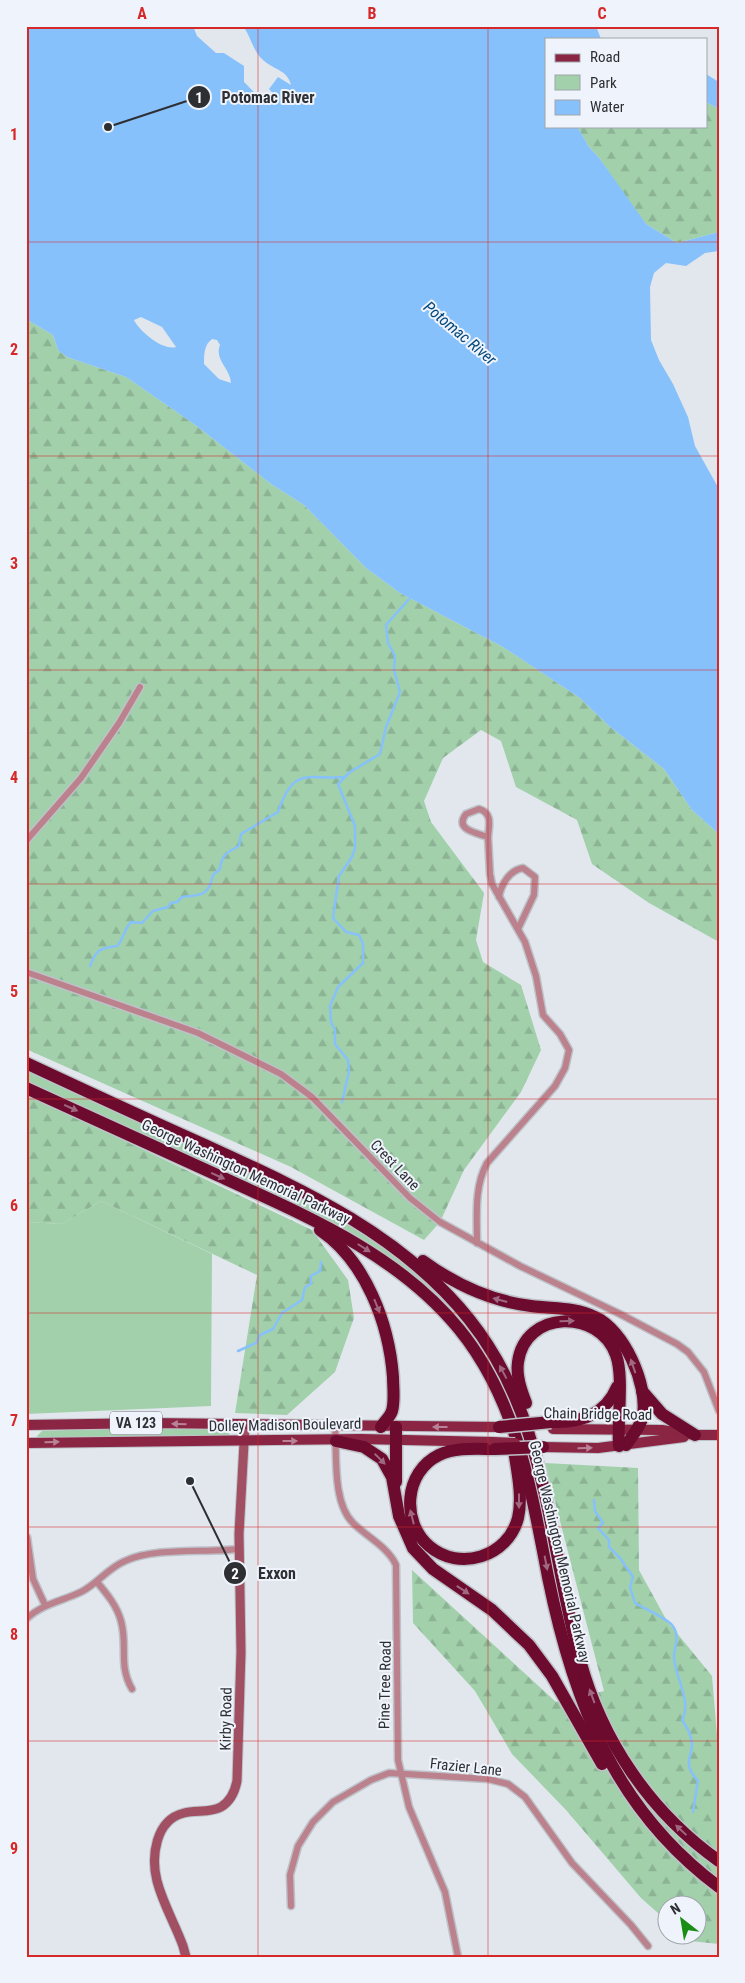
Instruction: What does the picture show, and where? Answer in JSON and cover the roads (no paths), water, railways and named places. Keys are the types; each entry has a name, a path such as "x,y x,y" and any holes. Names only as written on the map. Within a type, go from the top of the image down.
{"highway":[{"name":"George Washington Memorial Parkway","path":"26,1063 276,1177 343,1213 382,1238 418,1265 465,1314 487,1344 521,1411 543,1478 576,1644 602,1720 623,1759 648,1795 679,1828 719,1861"},
{"name":"George Washington Memorial Parkway","path":"26,1088 328,1227 372,1253 434,1302 474,1348 497,1388 510,1418 527,1472 555,1608 581,1700 596,1738 615,1772 660,1835 688,1862 719,1887"},
{"path":"287,1207 328,1235 357,1270 377,1304 391,1356 394,1400 391,1413 380,1427"},
{"path":"382,1238 417,1256 455,1282 482,1294 520,1305 575,1310 600,1319 613,1328 623,1342 642,1391 643,1414 637,1430 623,1445 618,1430 618,1362 613,1349 602,1334 589,1325 574,1321 554,1322 539,1330 526,1342 520,1354 518,1372 531,1419 543,1478"},
{"path":"494,1427 552,1425 573,1422 592,1416 609,1402 618,1385"},
{"path":"642,1391 662,1414 695,1435"},
{"path":"510,1418 519,1491 518,1516 512,1532 500,1547 478,1558 459,1559 437,1551 422,1539 412,1517 410,1495 417,1476 426,1464 441,1454 494,1445 543,1448"},
{"path":"396,1433 396,1497"},
{"path":"336,1441 364,1447 382,1459 392,1477 404,1529 418,1554 439,1574 500,1616 529,1645 552,1676 609,1776 638,1813 660,1835"}],"main road":[{"name":"Dolley Madison Boulevard","path":"27,1425 380,1427 396,1433 494,1445"},
{"path":"27,1425 28,1443"},
{"name":"Kirby Road","path":"186,1957 157,1880 156,1846 161,1831 172,1818 183,1813 220,1808 232,1797 236,1787 239,1772 240,1695 239,1549 245,1425"},
{"name":"Chain Bridge Road","path":"552,1425 618,1430 662,1430 695,1435"},
{"name":"Dolley Madison Boulevard","path":"28,1443 336,1441 396,1433 494,1427"},
{"name":"Chain Bridge Road","path":"543,1448 623,1445 695,1435 719,1435"}],"street":[{"path":"26,841 81,778 120,723 140,688"},
{"path":"477,1243 478,1191 482,1172 487,1162 555,1086 569,1057 567,1043 548,1022 540,1007 532,963 518,929 499,897 490,874 488,814 479,809 466,814 463,821 466,829 488,837"},
{"path":"499,897 505,881 512,872 523,868 535,876 534,895 518,929"},
{"name":"Crest Lane","path":"26,972 198,1033 281,1074 326,1111 422,1209 440,1222 477,1243 677,1344 688,1352 704,1372 719,1411"},
{"name":"Pine Tree Road","path":"335,1426 339,1494 346,1513 352,1522 388,1553 396,1566 397,1742 401,1774 412,1815 445,1892 458,1957"},
{"path":"27,1537 33,1579 45,1605"},
{"path":"26,1619 45,1605 69,1597 97,1582 122,1562 145,1554 239,1549"},
{"path":"97,1582 111,1598 121,1620 124,1672 132,1690"},
{"name":"Frazier Lane","path":"291,1906 290,1882 293,1860 305,1833 312,1822 333,1802 350,1791 389,1773 488,1779 508,1784 517,1790 578,1870 631,1925 648,1946"}],"water":[{"path":"26,26 193,26 197,36 216,53 224,53 244,66 244,82 259,97 272,101 278,99 269,89 278,77 291,85 287,76 260,56 243,26 596,26 601,38 545,38 545,128 578,128 589,147 600,159 646,224 677,243 719,232 719,251 705,253 686,266 666,263 654,273 650,287 651,340 688,417 695,446 719,489 719,834 692,810 664,769 609,726 580,698 503,647 400,593 366,568 304,505 271,484 194,424 126,377 67,357 58,350 53,335 26,319","holes":["141,317 162,327 176,347 158,343 146,334 134,320","212,339 217,340 220,345 219,355 231,383 219,379 204,364 204,353 209,341"]},
{"path":"708,75 719,82 719,109 708,103"}],"waterway":[{"path":"342,1102 349,1072 348,1060 335,1044 335,1030 331,1022 330,1006 338,987 363,963 363,944 359,935 346,932 333,918 339,876 352,857 355,848 355,826 338,784 350,772 380,754 386,727 400,692 394,670 395,656 388,643 386,625 410,598"},
{"path":"90,966 94,956 99,951 117,946 131,922 142,923 153,911 168,907 171,903 177,902 182,897 199,895 206,891 213,875 220,869 223,858 228,852 239,846 241,834 278,812 284,797 296,781 312,777 345,777"},
{"path":"238,1351 256,1343 260,1335 273,1329 282,1313 302,1300 305,1287 311,1284 311,1276 320,1271 321,1262"},
{"path":"594,1500 595,1511 603,1523 598,1528 609,1540 609,1547 620,1558 633,1577 630,1587 635,1603 669,1622 675,1629 675,1666 685,1705 685,1713 682,1720 689,1731 692,1742 689,1767 698,1781 693,1812"}],"place":[{"name":"Potomac River","path":"108,127"},
{"name":"Exxon","path":"190,1481"}]}
